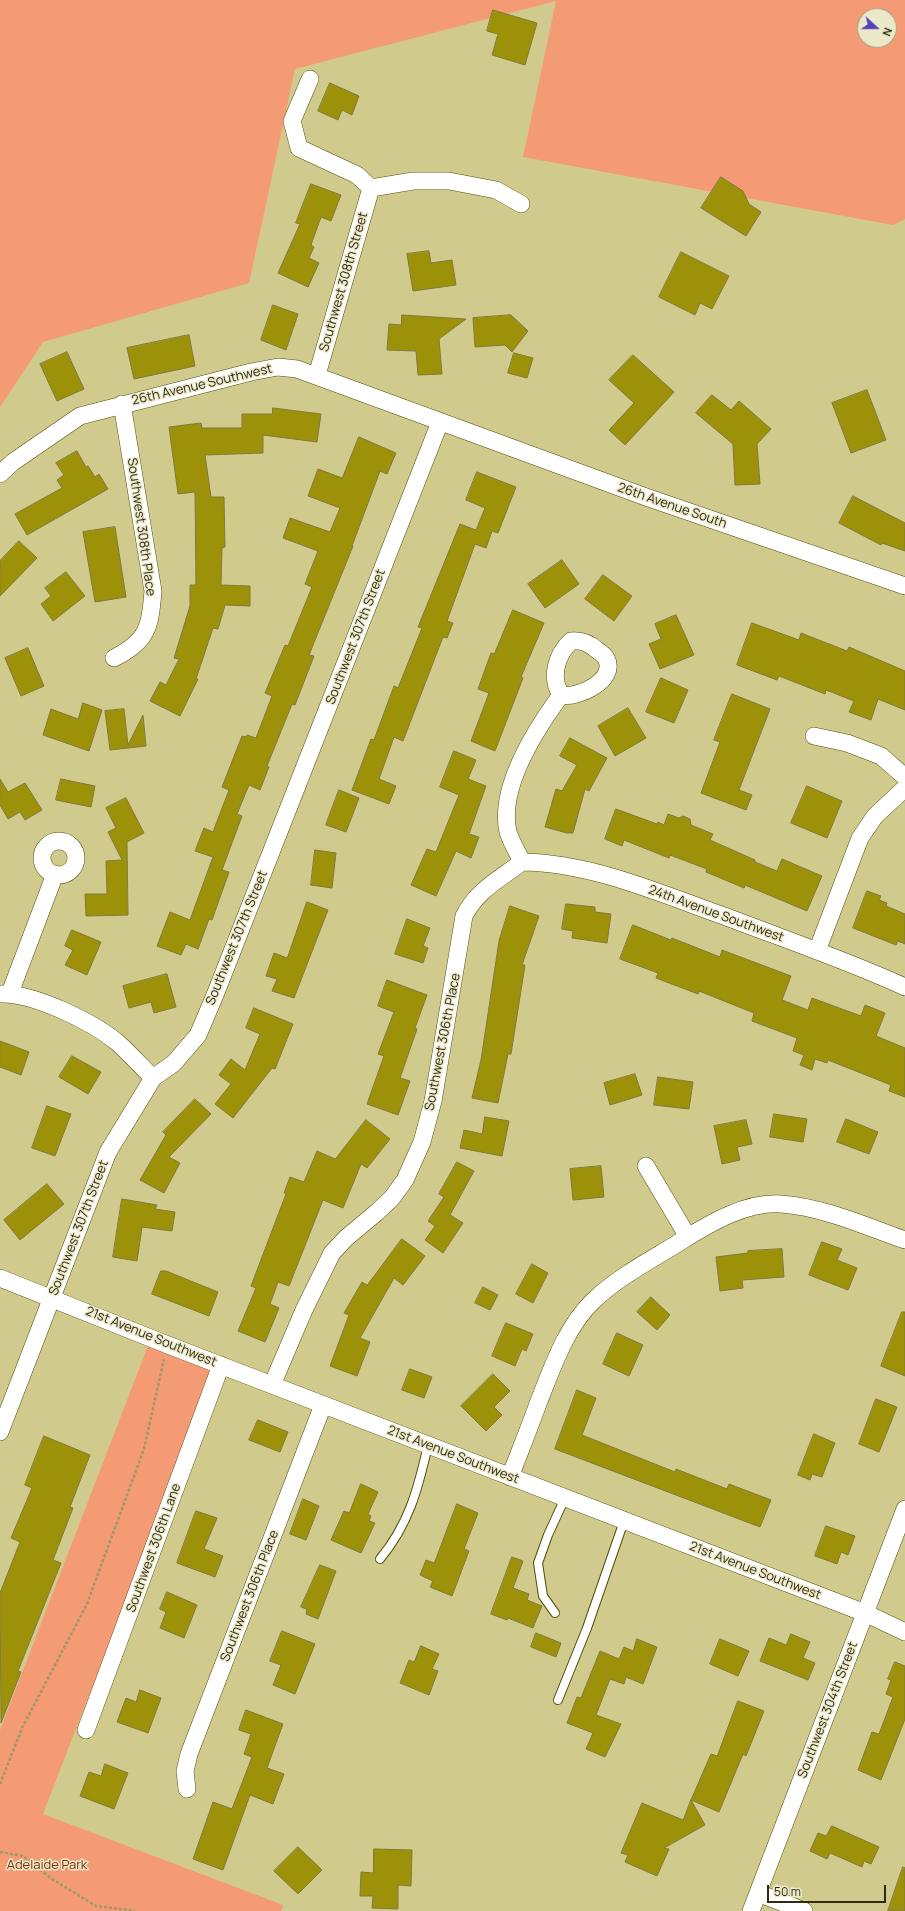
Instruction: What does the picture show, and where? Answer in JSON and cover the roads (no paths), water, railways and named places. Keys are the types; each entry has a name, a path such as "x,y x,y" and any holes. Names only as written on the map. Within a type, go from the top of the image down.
{"street":[{"path":"310,79 292,121 300,148 357,175 371,188 413,181 449,181 496,190 521,204"},
{"name":"Southwest 308th Street","path":"317,375 371,188"},
{"name":"26th Avenue Southwest","path":"0,474 13,462 80,416 251,372 278,367 297,369 317,375 440,422"},
{"name":"Southwest 308th Place","path":"114,658 136,645 147,630 151,615 154,591 122,404"},
{"name":"26th Avenue South","path":"440,422 646,497 905,586"},
{"name":"Southwest 307th Street","path":"0,1432 53,1298 108,1152 153,1078 174,1063 198,1035 440,422"},
{"path":"522,862 508,832 508,808 512,785 530,741 561,696"},
{"path":"814,736 846,743 881,756 890,762 905,777"},
{"path":"817,950 860,838 876,816 905,788"},
{"name":"24th Avenue Southwest","path":"522,862 548,862 573,867 628,882 817,950 905,987"},
{"name":"Southwest 306th Place","path":"272,1385 304,1310 332,1254 346,1238 392,1198 405,1180 422,1142 433,1101 464,916 479,893 522,862"},
{"path":"55,874 5,994 35,1000 94,1026 118,1043 153,1078"},
{"path":"646,1166 688,1237"},
{"path":"510,1477 552,1369 566,1338 578,1319 593,1301 610,1287 688,1237 732,1213 764,1205 780,1204 811,1209 829,1214 905,1240"},
{"name":"21st Avenue Southwest","path":"0,1278 221,1366 865,1614 905,1632"},
{"name":"Southwest 306th Lane","path":"86,1730 221,1366"},
{"name":"Southwest 306th Place","path":"187,1789 186,1771 189,1754 323,1405"},
{"name":"Southwest 304th Street","path":"751,1911 905,1509"},
{"path":"758,1894 804,1911"}],"lane":[{"path":"380,1560 392,1545 411,1509 428,1445"},
{"path":"555,1613 543,1596 538,1563 548,1535 565,1498"},
{"path":"558,1700 587,1628 624,1521"}],"park label":[{"name":"Adelaide Park","path":"47,1865"}]}
